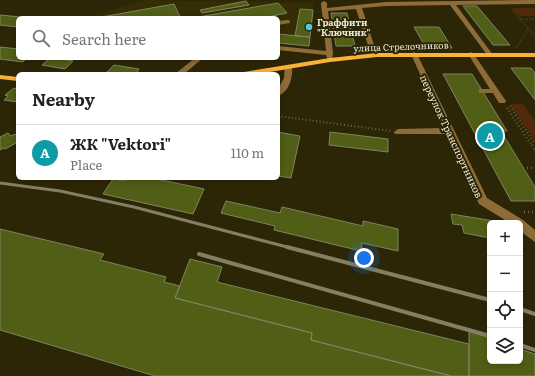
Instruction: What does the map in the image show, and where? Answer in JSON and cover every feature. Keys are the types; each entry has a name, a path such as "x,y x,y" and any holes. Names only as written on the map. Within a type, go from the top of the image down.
{"main road":[{"name":"улица Стрелочников","path":"257,72 288,67 330,56 414,54 535,55"},
{"path":"0,76 16,79"}],"street":[{"path":"280,48 330,56 324,6 535,2"},
{"path":"452,3 490,55"},
{"path":"358,6 372,48 377,55"},
{"path":"280,23 288,22"},
{"name":"переулок Транспортников","path":"414,54 483,201 515,220"},
{"path":"471,54 502,101"},
{"path":"182,72 196,60"},
{"path":"280,90 290,74 288,67"},
{"path":"482,91 496,91"},
{"path":"398,132 450,131"},
{"name":"переулок Транспортников","path":"523,226 535,237"}],"path":[{"path":"507,2 535,36"},
{"path":"520,19 525,16"},
{"path":"520,19 535,19"},
{"path":"515,49 528,29"},
{"path":"502,101 506,101 535,144"},
{"path":"502,101 535,150"},
{"path":"280,116 398,132"},
{"path":"524,168 535,168"}],"shaded area":[{"path":"144,0 314,3 309,46 280,43 280,16 92,16"},
{"path":"535,8 535,16 520,16 511,9"},
{"path":"510,104 523,104 535,121 535,141"}],"building":[{"path":"246,1 249,5 202,13 200,10"},
{"path":"278,3 287,13 272,16 204,16"},
{"path":"174,4 180,16 107,16"},
{"path":"463,6 477,6 510,45 493,45"},
{"path":"300,9 313,10 310,37 295,36"},
{"path":"331,13 347,13 355,46 336,46"},
{"path":"0,15 16,17 16,27 0,25"},
{"path":"414,27 439,27 452,48 426,48"},
{"path":"280,34 310,37 309,46 280,43"},
{"path":"0,47 16,49 16,60 25,60 23,62 0,59"},
{"path":"48,60 73,61 65,69 42,65"},
{"path":"114,65 139,69 137,72 107,72"},
{"path":"511,68 531,68 535,73 535,100"},
{"path":"443,74 472,74 507,131 501,131 535,187 535,201 511,201"},
{"path":"14,88 16,88 16,102 4,100 8,96 5,95"},
{"path":"280,132 300,136 291,178 280,176"},
{"path":"330,132 388,139 388,152 329,145"},
{"path":"8,133 11,136 15,134 16,143 0,150 0,137"},
{"path":"112,180 161,180 204,189 193,214 103,194"},
{"path":"226,201 280,213 282,207 363,226 363,221 398,229 398,251 362,243 361,251 274,230 275,226 221,213"},
{"path":"451,214 488,220 487,237 464,233 462,225 453,224"},
{"path":"0,229 104,254 100,260 166,277 164,282 180,286 175,298 312,333 311,340 451,376 155,376 0,330"},
{"path":"190,259 222,267 217,282 469,344 469,376 451,376 311,340 312,333 175,298"},
{"path":"469,331 487,337 487,364 523,364 523,350 535,354 535,376 469,376"}],"railway":[{"path":"0,183 60,191 134,207 291,248"},
{"path":"287,247 487,299"},
{"path":"199,254 487,335"},
{"path":"523,310 535,314"},
{"path":"523,346 535,350"}],"place":[{"name":"Граффити \"Ключник\"","path":"309,27"},
{"name":"ЖК \"Vektori\"","path":"490,136"}]}
